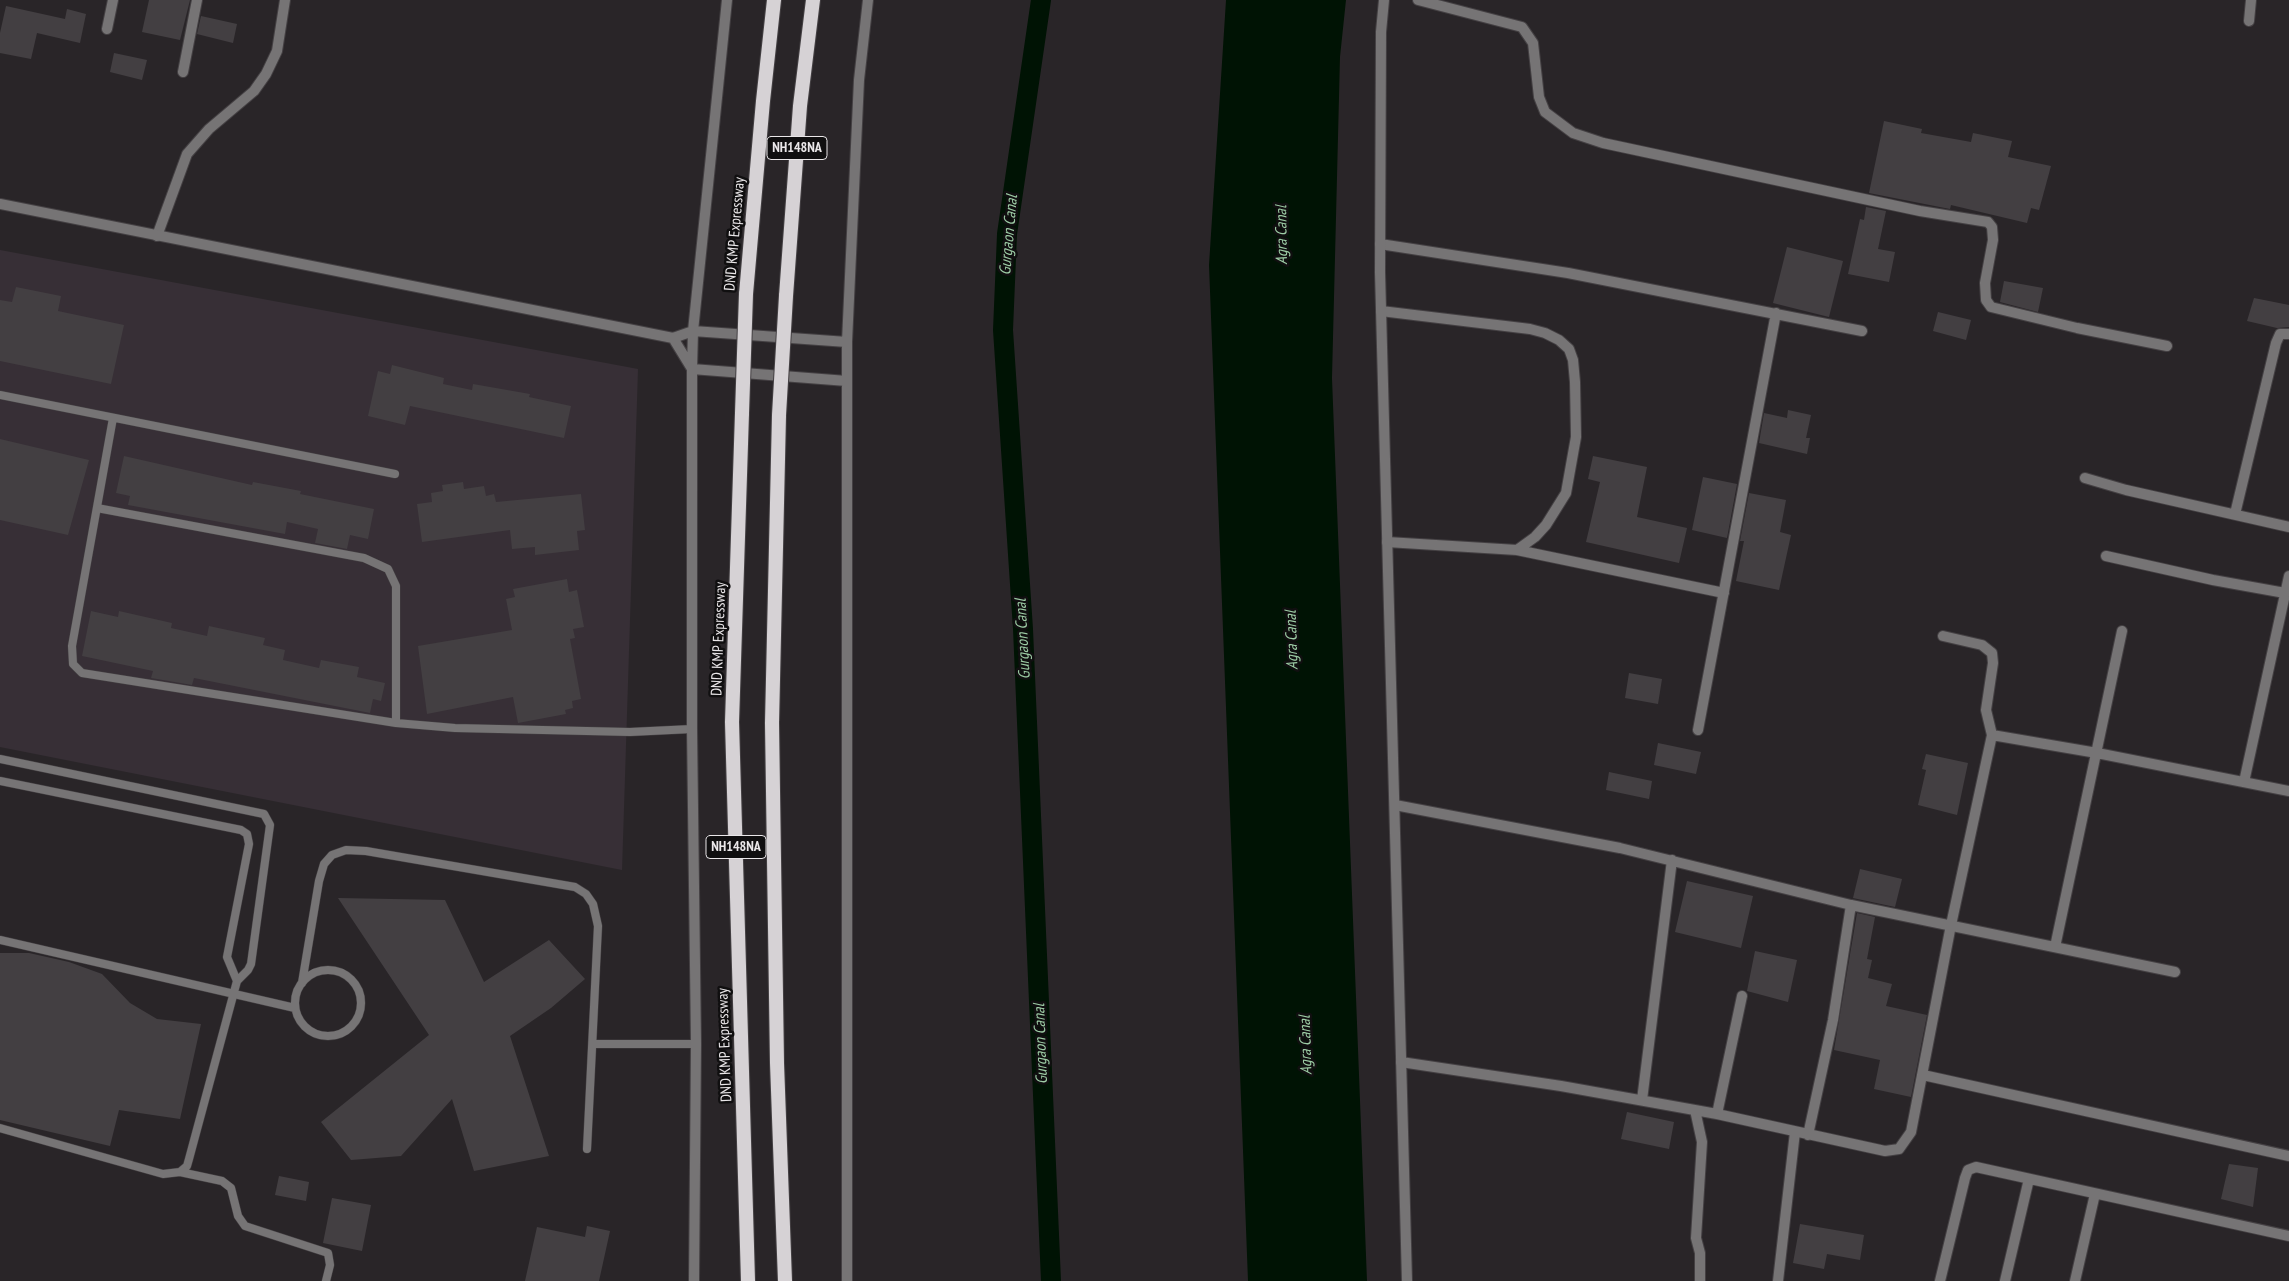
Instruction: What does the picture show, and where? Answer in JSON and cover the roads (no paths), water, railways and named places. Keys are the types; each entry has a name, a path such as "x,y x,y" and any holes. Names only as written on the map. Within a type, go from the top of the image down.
{"highway":[{"name":"DND KMP Expressway","path":"748,1281 732,722 746,294 774,0"},
{"name":"NH148NA","path":"785,1281 777,1063 772,723 779,415 800,106 813,0"}],"street":[{"path":"107,29 113,0"},
{"path":"183,72 197,0"},
{"path":"157,236 187,154 209,129 254,90 266,74 277,51 285,0"},
{"path":"694,1281 696,1044 692,729 692,369 693,332 727,0"},
{"path":"847,1281 847,342 859,80 868,0"},
{"path":"1384,0 1380,32 1381,311 1407,1281"},
{"path":"1418,0 1522,27 1533,43 1539,97 1546,112 1573,133 1612,146 1920,211 1988,222 1992,227 1993,240 1985,283 1986,300 1991,307 2077,328 2167,346"},
{"path":"2249,21 2251,0"},
{"path":"0,204 673,338 693,332 847,342"},
{"path":"1380,244 1568,273 1862,331"},
{"path":"1381,311 1530,329 1552,336 1568,349 1572,360 1575,382 1576,437 1566,493 1546,525 1517,550"},
{"path":"1698,730 1776,313"},
{"path":"2236,514 2276,343 2280,334 2289,334"},
{"path":"673,338 692,369"},
{"path":"692,369 848,381"},
{"path":"2085,478 2126,490 2289,527"},
{"path":"1387,542 1517,550 1724,593"},
{"path":"2106,556 2213,580 2286,592"},
{"path":"2244,782 2289,576"},
{"path":"2055,947 2122,631"},
{"path":"1401,1062 1642,1100 1717,1114 1885,1151 1898,1149 1911,1132 1951,925 1992,735 1986,710 1993,663 1992,653 1982,645 1942,636"},
{"path":"1992,735 2097,753 2289,791"},
{"path":"1395,805 1543,832 1672,860 1852,905 2175,972"},
{"path":"1642,1100 1672,860"},
{"path":"1808,1135 1834,1020 1852,905"},
{"path":"1717,1114 1742,996"},
{"path":"1923,1075 2289,1156"},
{"path":"1695,1110 1702,1142 1696,1238 1700,1253 1700,1281"},
{"path":"1778,1281 1795,1132"},
{"path":"1940,1281 1968,1170 1976,1167 2289,1236"},
{"path":"2005,1281 2029,1179"},
{"path":"2075,1281 2096,1194"}],"lane":[{"path":"0,395 395,474"},
{"path":"113,418 72,646 73,664 82,673 396,723 455,728 630,732 692,729"},
{"path":"97,508 364,558 388,569 396,586 396,723"},
{"path":"0,759 264,814 270,825 251,964 237,981 187,1166 180,1172"},
{"path":"0,781 241,830 247,834 249,844 227,957 237,981"},
{"path":"302,983 308,976 320,971 333,970 346,974 356,983 361,995 362,1008 357,1021 348,1030 336,1036 323,1036 311,1032 301,1023 296,1008 295,998 302,983 319,881 324,864 332,855 339,852 346,850 366,851 575,888 586,894 593,904 598,926 587,1149"},
{"path":"0,940 296,1008"},
{"path":"593,1044 696,1044"},
{"path":"0,1128 163,1174 180,1172 216,1179 231,1188 238,1216 245,1226 328,1253 330,1265 326,1281"}],"water":[{"name":"Agra Canal","path":"1226,0 1346,0 1340,57 1332,378 1367,1281 1248,1281 1209,265"}],"waterway":[{"name":"Gurgaon Canal","path":"1041,0 1007,234 1003,330 1023,629 1051,1281"}]}
